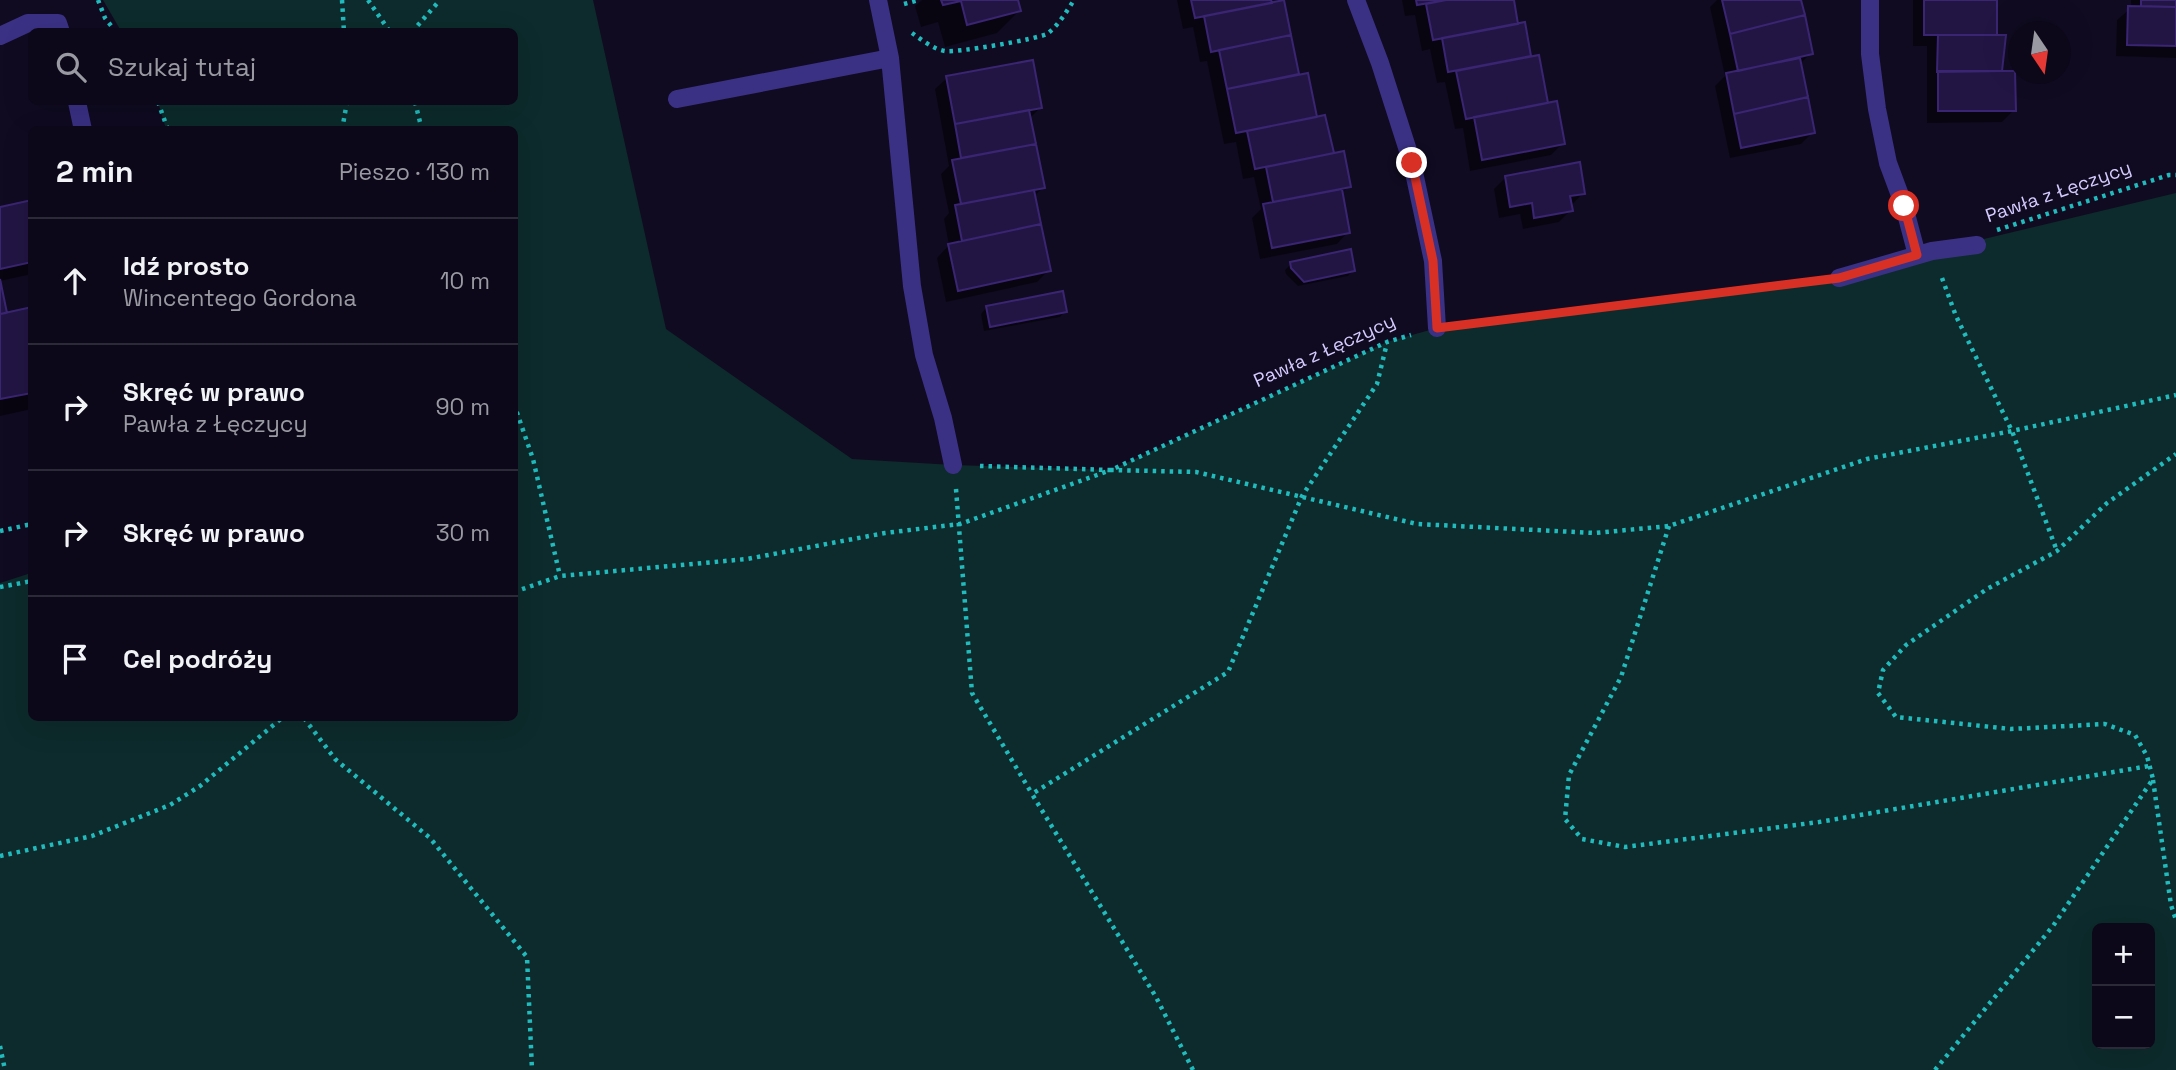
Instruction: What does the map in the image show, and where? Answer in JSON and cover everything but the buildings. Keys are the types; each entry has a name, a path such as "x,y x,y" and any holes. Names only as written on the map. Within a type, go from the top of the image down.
{"street":[{"path":"878,0 890,58 912,286 924,355 954,465"},
{"path":"1356,0 1380,63 1412,163 1433,261 1437,328"},
{"path":"1870,0 1870,54 1888,163 1924,253"},
{"path":"0,36 28,23 58,23 60,28"},
{"path":"677,99 890,58"},
{"path":"78,105 82,126"},
{"name":"Pawła z Łęczycy","path":"1839,278 1924,253 1976,245"}],"path":[{"path":"98,0 105,18 113,28"},
{"path":"342,0 344,28"},
{"path":"368,0 387,28"},
{"path":"416,28 440,0"},
{"path":"902,0 903,5 919,0"},
{"path":"909,31 927,44 947,52 1010,43 1046,34 1064,16 1074,0"},
{"path":"159,105 167,126"},
{"path":"343,126 348,105"},
{"path":"416,105 421,126"},
{"name":"Pawła z Łęczycy","path":"1976,245 1995,231 2176,175"},
{"path":"1924,253 2012,432 2057,551"},
{"name":"Pawła z Łęczycy","path":"954,465 1111,470 1387,342 1437,328 1839,278"},
{"path":"1032,794 1228,672 1301,495 1377,384 1387,342"},
{"path":"518,591 560,576 747,559 885,533 960,524 1111,470 1196,472 1418,524 1595,533 1669,526 1867,460 2012,432 2176,395"},
{"path":"518,416 533,459 560,576"},
{"path":"2176,454 2107,503 2057,551 1987,589 1906,645 1883,670 1878,693 1896,717 2011,729 2105,724 2135,735 2147,756 2153,779 2171,905 2176,920"},
{"path":"954,465 972,693 1156,997 1194,1070"},
{"path":"0,531 28,525"},
{"path":"1669,526 1620,677 1569,775 1565,819 1582,839 1625,847 1736,833 1819,822 2150,766"},
{"path":"0,587 28,582"},
{"path":"0,856 92,835 170,805 200,786 278,721"},
{"path":"306,721 335,759 430,838 527,957 531,1070"},
{"path":"1935,1070 2053,926 2153,779"},
{"path":"0,1046 5,1070"}],"green space":[{"path":"103,0 593,0 666,329 852,459 1111,470 1387,342 1437,328 1839,278 1917,255 2176,193 2176,1070 0,1070 0,583 28,574 28,721 518,721 518,126 165,126 159,105 518,105 518,28 119,28"}],"route":[{"path":"1412,163 1433,261 1437,328 1839,278 1917,255 1904,206"}]}
